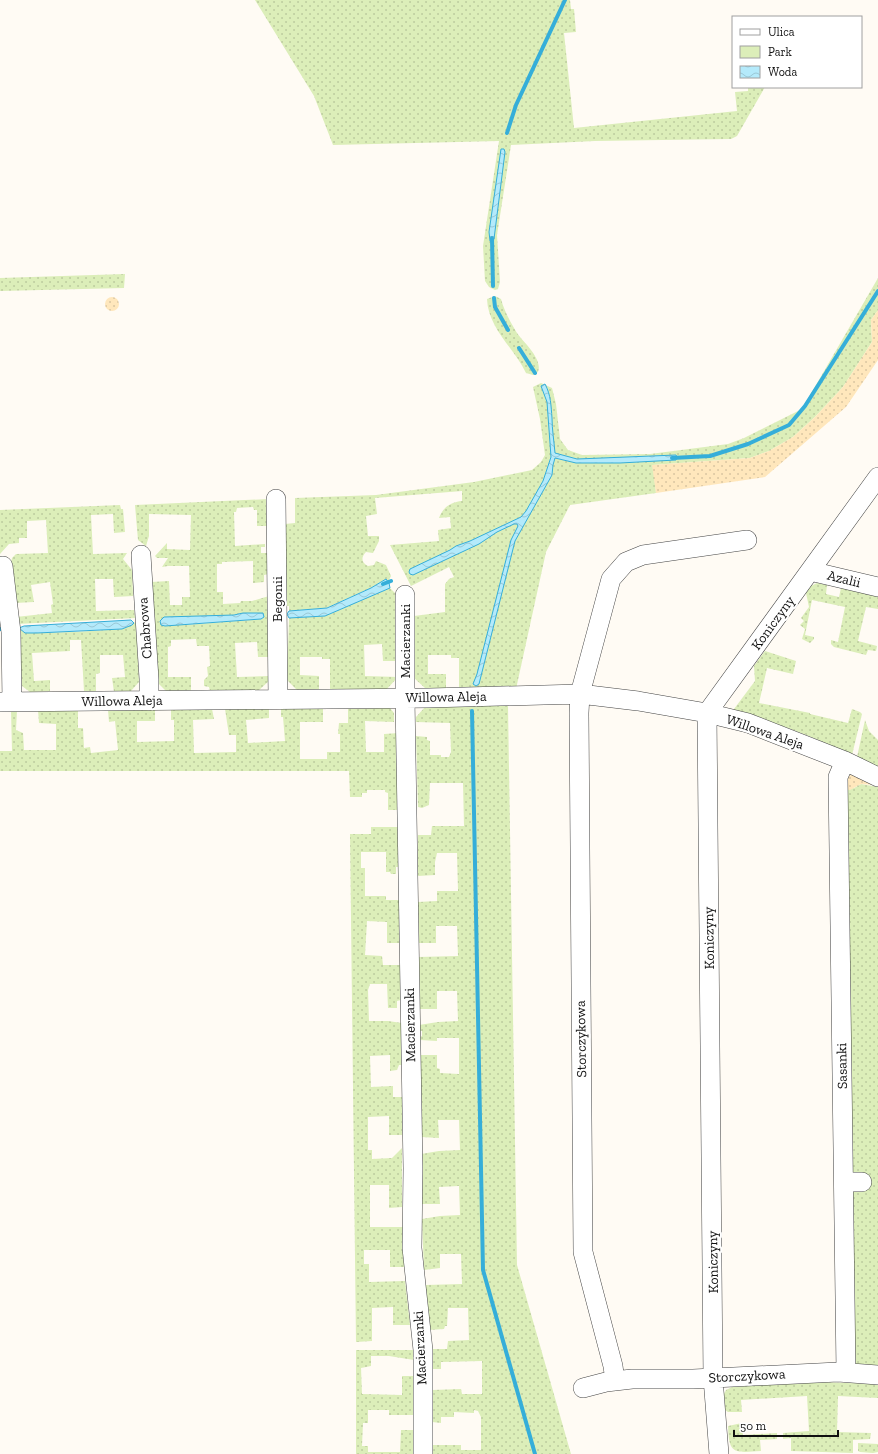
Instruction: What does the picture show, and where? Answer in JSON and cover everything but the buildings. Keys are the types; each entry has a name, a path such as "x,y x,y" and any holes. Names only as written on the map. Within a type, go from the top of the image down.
{"street":[{"name":"Koniczyny","path":"719,1454 713,1378 707,714 878,477"},
{"name":"Begonii","path":"276,499 278,699"},
{"name":"Storczykowa","path":"615,1381 613,1366 583,1252 579,875 580,694 611,579 626,562 643,555 748,540"},
{"name":"Chabrowa","path":"141,555 149,679 149,701"},
{"path":"3,566 10,632 6,702"},
{"name":"Azalii","path":"810,571 878,588"},
{"name":"Macierzanki","path":"405,595 412,1248 423,1350 423,1454"},
{"name":"Willowa Aleja","path":"6,702 405,698 580,694 638,701 748,723 845,761 878,777"},
{"name":"Sasanki","path":"845,761 838,777 853,1182 846,1372"},
{"name":"Storczykowa","path":"583,1388 615,1381 846,1372 878,1375"}],"green space":[{"path":"255,0 570,0 571,9 574,9 576,32 564,33 574,128 737,111 735,92 748,91 748,88 764,88 737,136 731,139 595,141 511,145 497,235 500,282 498,289 495,290 489,287 485,281 483,246 499,141 333,145 314,96"},
{"path":"125,274 124,288 0,291 0,278"},
{"path":"878,278 878,310 871,320 872,342 843,387 815,417 793,437 769,451 750,458 653,465 656,493 570,505 546,552 516,689 459,690 459,658 451,658 451,655 428,655 428,674 446,674 446,689 425,688 414,678 414,616 445,612 445,584 449,579 454,577 449,567 411,586 390,545 439,541 438,530 451,528 450,517 439,518 448,506 462,501 462,491 375,498 377,514 366,516 368,536 379,536 379,541 373,553 366,552 362,560 368,566 374,565 376,561 386,565 391,576 388,582 386,579 371,588 326,608 289,611 289,606 286,606 285,524 295,523 295,498 376,495 474,482 532,470 541,462 545,455 540,419 533,387 541,383 552,388 556,404 560,439 568,450 582,455 650,454 728,444 744,438 802,409"},
{"path":"495,296 501,299 510,321 517,333 532,351 538,362 538,372 533,375 526,373 502,338 492,319 488,309 487,299"},
{"path":"269,499 269,526 257,526 257,510 254,510 253,507 237,508 236,512 234,512 235,546 265,544 265,547 261,547 261,553 269,553 269,574 264,575 264,582 253,583 253,561 222,562 222,564 217,564 217,592 223,592 223,604 252,601 269,596 269,657 258,657 257,642 235,643 237,677 269,676 269,681 258,691 210,691 209,687 204,686 204,680 208,676 207,667 210,666 209,646 197,646 196,639 171,640 171,646 168,647 168,677 191,677 191,691 167,692 157,682 151,582 169,581 170,605 182,605 182,597 190,597 189,566 162,567 168,558 157,558 155,556 167,543 167,549 190,550 191,515 149,514 149,536 146,546 138,540 135,505","holes":["249,613 264,617 261,619 184,625"]},
{"path":"120,505 121,509 123,509 125,532 114,533 113,514 91,515 93,554 127,553 123,559 132,570 133,596 114,597 113,579 95,579 96,611 134,610 135,618 17,624 16,617 52,613 51,605 53,604 50,582 31,585 34,602 15,603 11,563 12,558 16,554 48,553 46,520 27,521 27,538 19,538 19,543 9,544 0,554 0,510"},
{"path":"817,583 827,585 826,594 839,597 841,588 878,596 878,609 866,607 858,641 877,646 876,651 868,650 866,655 834,647 831,644 831,640 838,642 845,607 812,600 805,635 814,637 814,639 810,643 802,639 805,629 800,625 804,621 801,618 809,607 806,593 811,586"},
{"path":"390,588 395,593 397,600 398,661 383,661 382,644 364,645 365,676 398,677 386,690 330,690 330,659 322,659 322,657 300,657 300,675 319,676 319,690 297,690 287,680 289,618 325,616"},
{"path":"136,622 139,682 131,691 114,692 112,678 125,677 123,655 100,655 100,673 96,674 96,691 84,691 81,640 70,640 70,651 32,653 34,681 50,680 50,691 30,692 22,686 19,628 25,633 74,632 122,629"},
{"path":"765,651 796,661 793,674 767,668 759,703 810,713 848,723 852,709 860,712 862,714 852,755 795,730 735,712 734,709 755,681 754,666"},
{"path":"426,706 508,706 517,1265 571,1454 432,1454 432,1445 461,1445 461,1450 481,1450 481,1417 478,1411 474,1410 474,1413 454,1412 454,1417 441,1417 441,1423 432,1422 432,1390 461,1389 462,1394 482,1394 482,1361 441,1362 441,1369 432,1369 432,1349 447,1349 448,1341 469,1340 468,1308 448,1308 447,1326 445,1326 444,1329 429,1330 425,1285 462,1284 461,1254 440,1254 440,1268 424,1270 422,1219 460,1215 459,1186 439,1187 440,1204 422,1204 421,1154 460,1150 459,1120 438,1120 439,1138 421,1137 420,1055 437,1055 437,1068 440,1069 440,1073 459,1074 459,1038 437,1038 437,1041 420,1040 422,1031 419,1031 419,1025 458,1021 457,991 437,991 437,1009 420,1009 418,957 458,956 457,926 436,926 436,943 419,943 418,902 437,901 437,891 458,891 457,853 437,853 435,875 418,876 418,835 431,835 432,826 464,826 463,783 430,783 429,805 422,808 418,807 416,736 427,737 427,740 430,741 430,755 449,757 451,752 450,723 416,722 416,717"},
{"path":"390,708 394,713 394,722 365,721 366,752 384,752 384,734 399,733 400,810 388,810 388,793 385,792 385,790 367,790 367,793 362,793 362,797 350,797 349,771 0,771 0,751 12,751 11,710 17,710 16,730 23,733 24,750 56,750 56,724 39,723 38,710 78,710 78,728 83,728 84,748 90,747 91,753 118,750 115,721 109,722 108,710 155,709 155,721 137,721 137,742 174,741 174,720 171,720 171,709 212,709 214,719 193,720 194,753 236,752 236,735 229,735 225,709 269,709 269,718 246,720 248,743 285,741 281,709 323,709 323,722 300,722 300,759 327,759 327,752 340,752 340,734 338,734 339,723 348,723 348,709"},
{"path":"865,720 869,731 878,740 878,768 857,757"},
{"path":"861,784 878,787 878,1369 856,1366 853,1360 844,789 854,788"},
{"path":"371,827 401,827 400,867 396,867 396,874 386,872 386,852 361,852 361,868 365,868 365,896 386,896 386,900 400,900 400,943 387,943 387,922 367,921 365,955 382,956 383,965 401,965 401,1000 397,1001 397,1008 388,1008 387,984 370,984 368,990 369,1021 402,1023 402,1065 399,1065 397,1070 390,1071 390,1055 370,1056 371,1087 393,1086 393,1097 402,1097 402,1135 389,1135 389,1116 368,1117 368,1150 372,1150 372,1159 392,1158 402,1148 402,1207 389,1208 389,1185 370,1185 370,1227 403,1227 404,1267 390,1267 390,1250 364,1250 364,1264 369,1264 369,1282 405,1281 410,1325 393,1325 393,1307 372,1308 372,1341 356,1342 350,834 371,834"},
{"path":"356,1350 413,1350 414,1360 389,1356 371,1356 371,1366 361,1368 362,1394 402,1395 402,1376 414,1376 414,1415 389,1415 389,1410 368,1410 368,1423 363,1423 362,1446 368,1446 368,1452 400,1452 401,1430 413,1430 414,1454 356,1454"},
{"path":"816,1382 878,1384 878,1398 838,1396 837,1432 871,1433 870,1439 853,1440 853,1453 791,1451 791,1438 783,1439 783,1433 809,1431 807,1396 741,1400 742,1412 728,1412 725,1410 724,1394 726,1390 732,1387"},
{"path":"742,1423 743,1435 777,1433 777,1439 760,1440 761,1451 744,1452 734,1450 731,1447 728,1426"},
{"path":"858,1443 878,1444 878,1452 860,1452 858,1451"}],"sand":[{"path":"109,297 115,297 119,301 119,307 115,311 109,311 105,307 105,301"},
{"path":"878,310 878,360 846,407 765,477 656,493 652,465 750,458 769,451 793,437 815,417 843,387 872,342 871,320"},
{"path":"854,774 875,785 861,784 850,790 844,789 848,776"}],"water":[{"path":"501,149 504,149 505,152 494,239 492,242 490,241 489,232"},
{"path":"545,384 550,401 555,453 577,459 676,455 677,457 676,460 620,463 576,463 555,458 552,475 515,541 479,684 476,686 473,684 477,674 511,540 518,526 517,524 497,532 479,544 413,575 409,572 410,569 456,546 521,517 526,511 543,481 551,457 547,402 541,386"},
{"path":"386,579 390,588 325,616 289,618 287,614 289,611 327,608 371,588"},
{"path":"243,613 263,613 264,617 261,619 165,626 161,625 160,621 164,617 234,615"},
{"path":"131,620 134,623 132,625 122,629 25,633 19,628 24,626"}],"waterway":[{"path":"507,133 516,105 565,0"},
{"path":"492,238 493,286"},
{"path":"672,458 710,456 748,444 789,425 805,406 878,291"},
{"path":"494,298 495,307 508,330"},
{"path":"519,348 535,373"},
{"path":"383,584 391,581"},
{"path":"472,711 483,1270 535,1454"}]}
